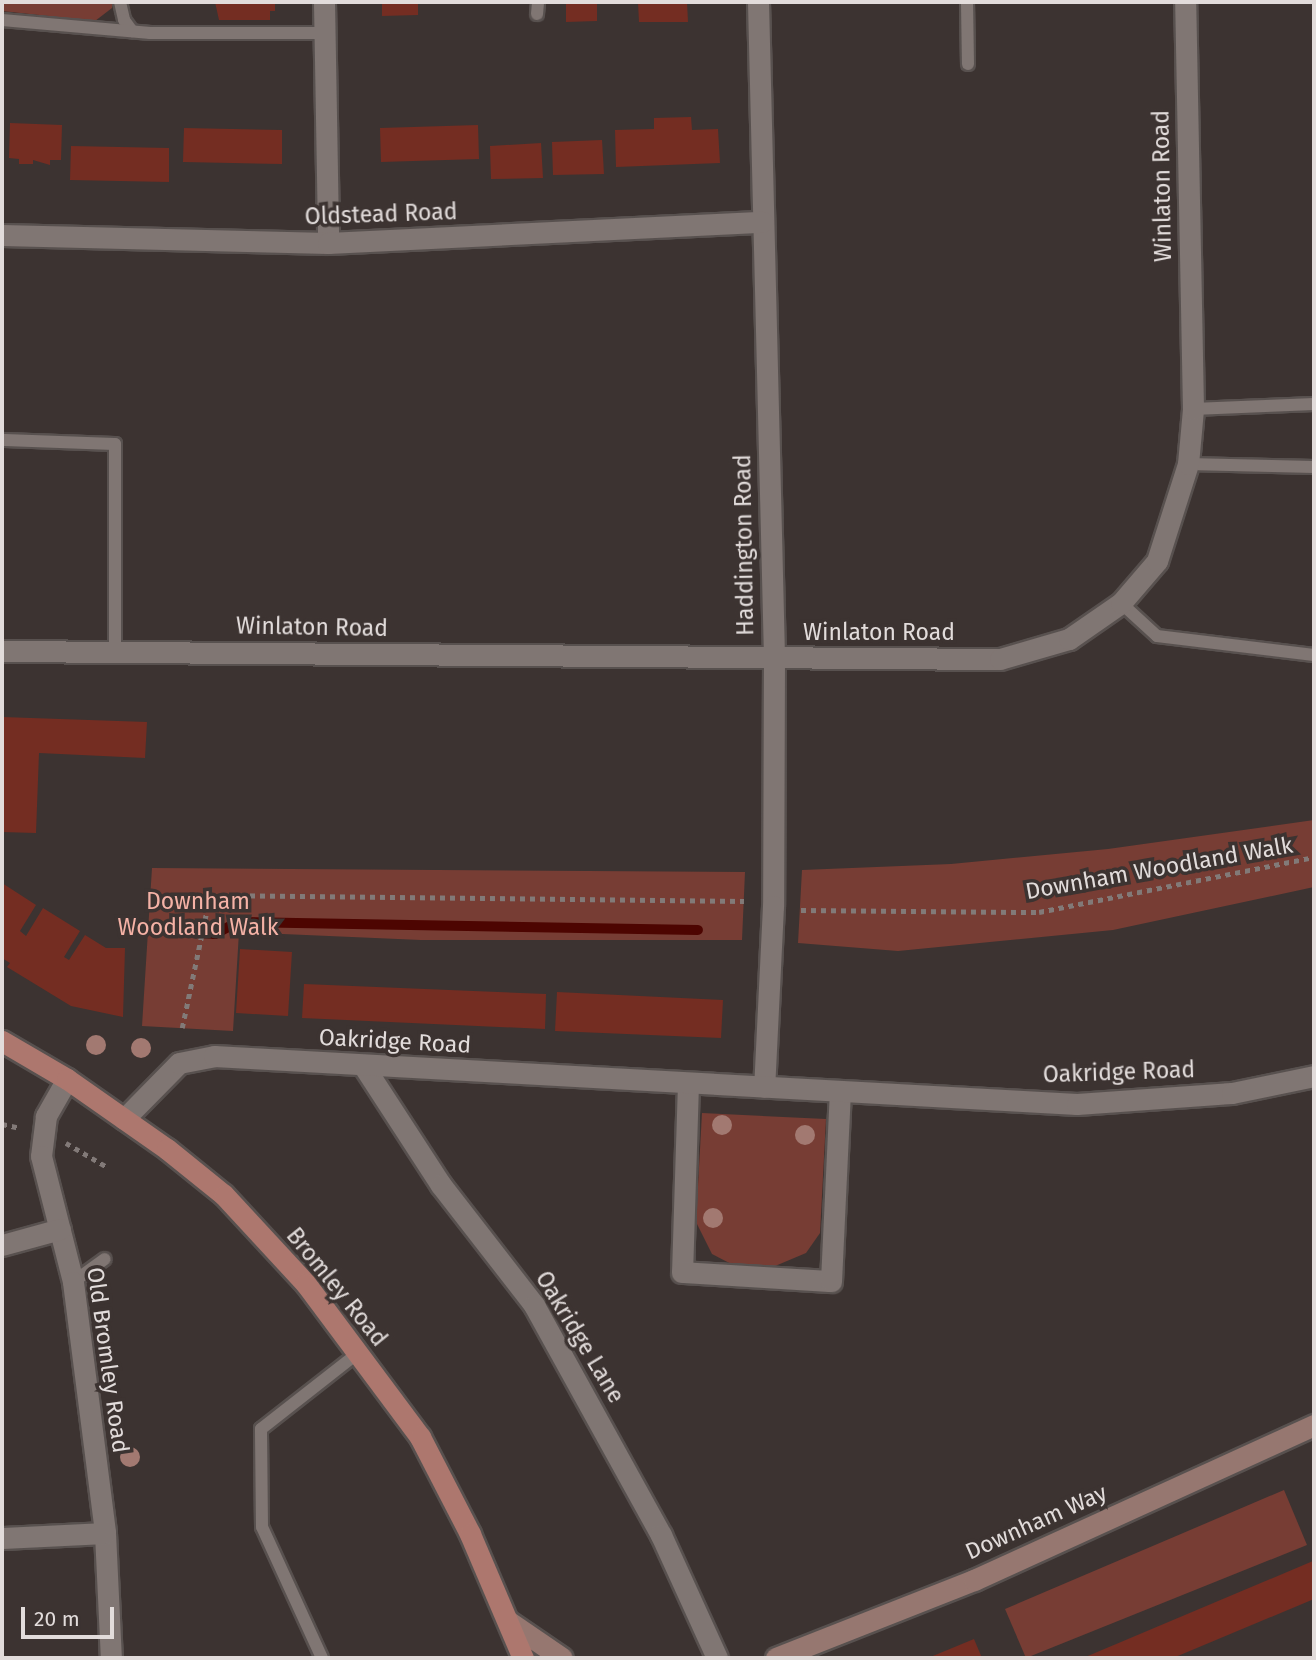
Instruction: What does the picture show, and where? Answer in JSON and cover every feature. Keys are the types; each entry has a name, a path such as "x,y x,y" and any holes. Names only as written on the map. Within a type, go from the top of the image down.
{"main road":[{"name":"Bromley Road","path":"2,1041 67,1079 224,1195 306,1284 421,1437 508,1620 523,1658"}],"street":[{"path":"324,2 328,243"},
{"name":"Haddington Road","path":"758,2 774,657 773,906 764,1087"},
{"name":"Winlaton Road","path":"2,651 1000,659 1069,639 1121,603 1157,561 1188,464 1193,409 1185,2"},
{"name":"Oldstead Road","path":"2,235 328,243 762,222"},
{"name":"Oakridge Road","path":"124,1119 163,1075 193,1057 1077,1104 1233,1093 1314,1076"},
{"name":"Oakridge Lane","path":"363,1065 441,1185 534,1305 661,1535 717,1658"},
{"name":"Old Bromley Road","path":"67,1079 46,1116 41,1156 73,1282 106,1533 111,1658"},
{"path":"688,1083 682,1272 831,1281 840,1091"},
{"path":"2,1245 60,1229"},
{"name":"Downham Way","path":"776,1658 974,1580 1314,1424"},
{"path":"2,1538 106,1533"},
{"path":"508,1620 562,1658"}],"lane":[{"path":"120,2 124,20 132,31"},
{"path":"967,2 968,64"},
{"path":"2,20 132,31 324,33"},
{"path":"1193,409 1314,404"},
{"path":"2,440 115,444 115,652"},
{"path":"1188,464 1314,467"},
{"path":"1121,603 1157,636 1314,655"},
{"path":"73,1282 105,1259"},
{"path":"322,1658 261,1527 261,1429 358,1353"}],"path":[{"name":"Downham Woodland Walk","path":"801,910 1039,912 1314,857"},
{"path":"182,1028 210,895 744,901"}],"green space":[{"path":"2,2 112,2 112,8 95,21 2,11"},
{"path":"1314,820 1314,887 1113,930 898,951 798,943 802,870 951,864 1108,849"},
{"name":"Downham Woodland Walk","path":"152,868 745,872 742,940 421,940 239,932 233,1031 142,1026"},
{"path":"702,1113 826,1119 820,1233 806,1253 768,1269 739,1268 712,1254 696,1222"},
{"path":"1284,1490 1307,1545 1026,1658 1005,1609"}],"building":[{"path":"215,2 275,2 275,11 270,11 270,20 219,20"},
{"path":"382,2 418,2 418,15 382,16"},
{"path":"566,2 597,2 597,21 566,22"},
{"path":"638,2 687,2 688,22 639,22"},
{"path":"691,117 692,130 718,129 720,163 616,167 615,130 654,129 654,118"},
{"path":"10,123 62,125 61,160 50,160 50,165 33,160 33,164 19,164 19,159 9,158"},
{"path":"478,125 479,159 381,162 380,128"},
{"path":"184,128 282,130 282,164 183,162"},
{"path":"602,140 604,174 553,175 552,142"},
{"path":"541,143 543,178 491,179 490,146"},
{"path":"71,146 169,148 169,182 70,180"},
{"path":"2,717 147,722 145,758 39,753 36,833 2,832"},
{"path":"2,883 36,905 20,931 26,936 43,908 80,931 64,957 69,960 85,935 106,948 125,948 123,1017 71,1006 7,967 10,963 2,958"},
{"path":"240,949 292,952 288,1016 236,1013"},
{"path":"304,984 546,994 545,1029 302,1018"},
{"path":"557,992 723,1000 721,1038 555,1031"},
{"path":"1313,1561 1314,1599 1173,1658 1083,1658"},
{"path":"974,1639 982,1658 928,1658"}],"waterway":[{"path":"135,928 215,934 238,922 698,930"}]}
